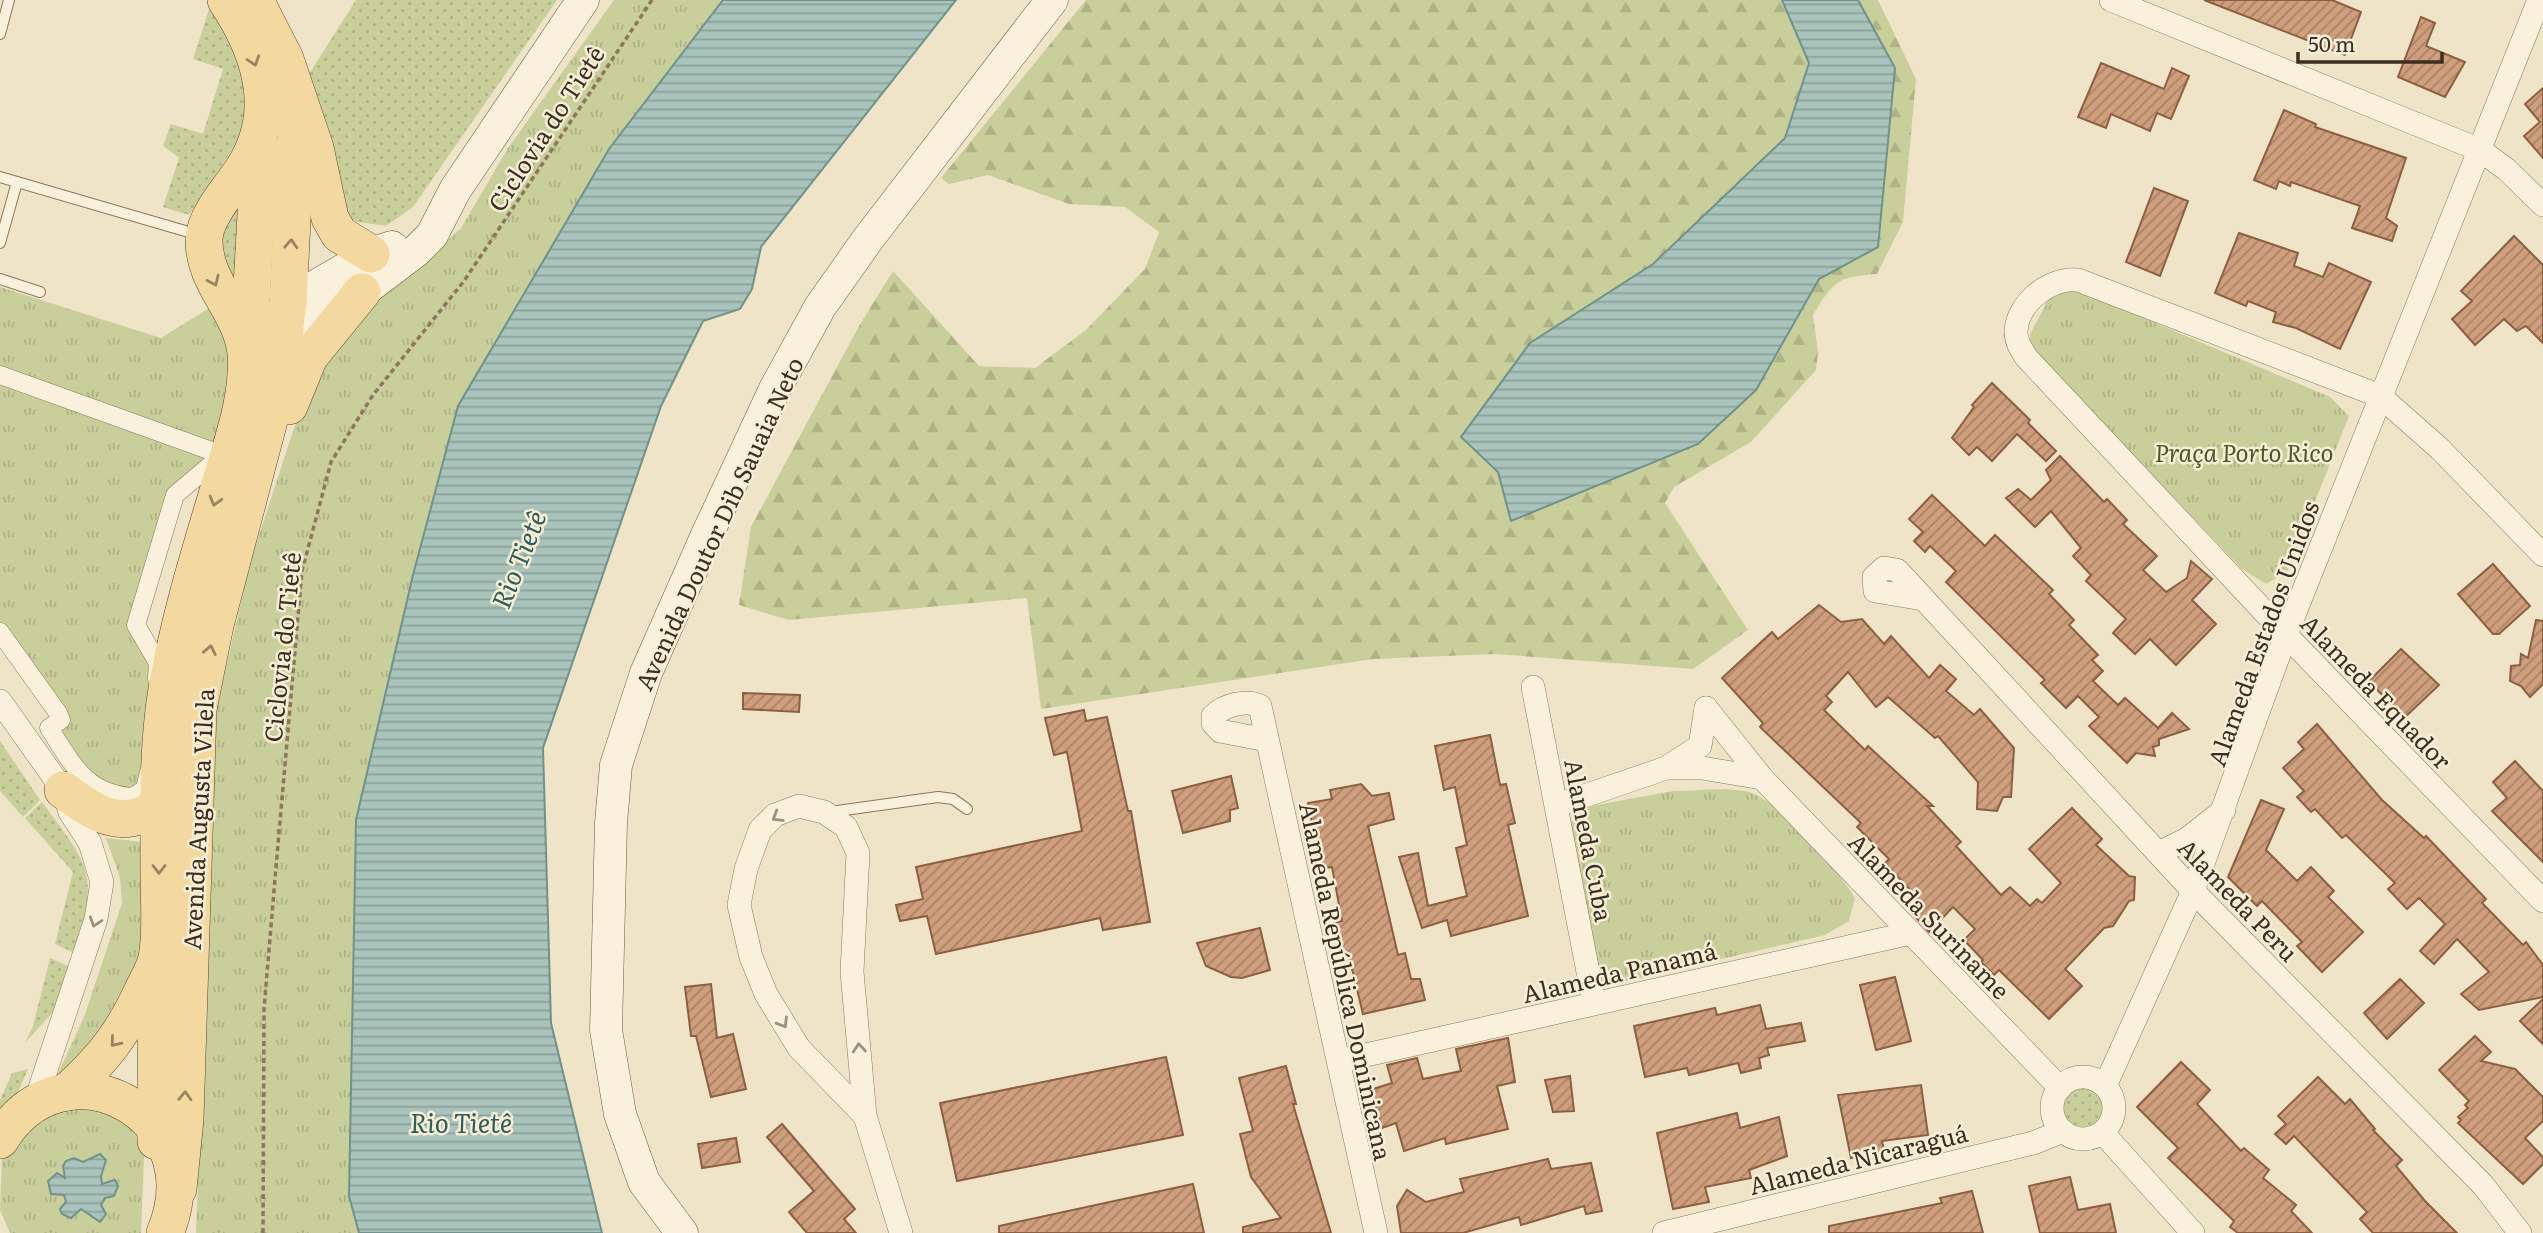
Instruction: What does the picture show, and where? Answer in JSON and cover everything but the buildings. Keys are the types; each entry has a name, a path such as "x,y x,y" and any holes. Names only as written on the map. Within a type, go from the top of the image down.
{"main road":[{"path":"226,0 241,22 262,86 265,112 260,138 251,304 254,315 268,321 362,292"},
{"path":"255,0 285,59 315,148 330,218 339,234 371,254"},
{"path":"232,561 300,374 320,342 362,292 416,251 432,235 455,190 583,0"},
{"name":"Avenida Doutor Dib Sauaia Neto","path":"682,1233 644,1182 620,1114 606,1030 611,835 616,765 646,673 707,535 775,389 820,307 868,239 1052,0"},
{"path":"268,321 298,99"},
{"path":"260,138 204,236 210,274 268,321"},
{"path":"268,321 371,254 411,236 435,205 455,190"},
{"name":"Avenida Augusta Vilela","path":"0,1140 10,1124 51,1098 121,1035 157,960 159,806 167,690 181,623 268,321"},
{"name":"Avenida Augusta Vilela","path":"169,1220 184,1119 198,709 215,625 277,390 268,321"},
{"path":"63,790 91,810 120,820 142,817 159,806"},
{"path":"157,960 156,1127 169,1220"},
{"path":"51,1098 100,1093 131,1105 156,1127 173,1156 169,1220"}],"street":[{"path":"2111,0 2480,150 2506,169 2543,205"},
{"name":"Alameda Estados Unidos","path":"2105,1086 2193,891 2286,635 2539,0"},
{"name":"Alameda Equador","path":"2380,396 2078,280 2064,278 2043,287 2016,329 2017,342 2026,357 2286,635 2543,901"},
{"path":"0,374 217,453 214,462 175,495 136,625 158,663 150,762 145,789 133,797 112,796 94,786 76,769 49,729 61,720 58,713 0,632"},
{"path":"2380,396 2440,449 2543,555"},
{"name":"Alameda Peru","path":"1923,599 2193,891 2483,1185 2520,1233"},
{"name":"Alameda Cuba","path":"1533,687 1558,805 1594,1003"},
{"path":"0,701 63,790 71,812 97,862 102,882 102,901 51,1098"},
{"name":"Alameda Suriname","path":"1666,768 1700,746 1706,708 1762,778 2060,1088"},
{"name":"Alameda República Dominicana","path":"1267,740 1376,1233"},
{"path":"1558,805 1666,768 1702,768 1762,778"},
{"path":"865,1116 799,1048 766,994 751,957 738,905 746,869 760,831 775,815 799,806 824,812 846,827 858,853 852,972 865,1116 901,1233"},
{"path":"2159,853 2187,839 2224,810"},
{"name":"Alameda Panamá","path":"1339,1061 1911,933"},
{"path":"2079,1077 2089,1077 2105,1086 2114,1105 2109,1125 2102,1132 2082,1138 2063,1131 2053,1114 2053,1103 2060,1088 2079,1077"},
{"name":"Alameda Nicaraguá","path":"1664,1233 2033,1143 2063,1131"},
{"path":"2102,1132 2193,1233"}],"lane":[{"path":"0,34 9,0"},
{"path":"0,177 204,236"},
{"path":"0,243 17,183"},
{"path":"0,279 40,292"},
{"path":"824,812 938,797 953,799 967,809"}],"path":[{"name":"Ciclovia do Tietê","path":"263,1233 264,1009 302,571 331,462 373,394 464,281 652,0"}],"green space":[{"path":"212,0 229,24 254,117 189,215 163,207 179,158 163,146 171,124 203,134 223,69 193,59"},
{"path":"356,0 557,0 413,207 386,226 352,221 330,193 309,74"},
{"path":"614,0 723,0 609,149 458,406 413,575 356,820 349,1196 359,1233 196,1233 217,706 250,563 294,428 327,358 358,315 427,260 461,228 508,148"},
{"path":"1086,0 1878,0 1916,79 1903,222 1877,274 1844,279 1832,288 1813,315 1818,353 1816,370 1751,442 1674,487 1665,503 1748,630 1693,669 1495,654 1373,659 1041,709 1027,598 789,620 739,605 751,527 859,326 893,271 979,366 1035,368 1086,330 1145,269 1159,232 1125,207 1069,204 988,175 949,184 941,178"},
{"path":"243,202 237,273 226,282 219,227"},
{"path":"0,287 161,338 211,307 231,356 222,450 177,497 140,626 163,664 144,797 74,773 55,719 0,639"},
{"name":"Praça Porto Rico","path":"2073,288 2330,397 2349,416 2287,572 2266,584 2242,569 2031,348 2030,334 2053,291"},
{"path":"0,741 40,800 23,817 0,791"},
{"path":"1673,791 1744,791 1773,806 1806,836 1855,898 1849,921 1825,935 1601,987 1568,827 1580,808"},
{"path":"42,802 71,842 86,872 87,905 74,953 55,944 73,872 25,818"},
{"path":"106,838 143,842 144,944 127,1007 55,1080 84,1017 122,903 120,878"},
{"path":"50,958 70,967 54,1011 25,1043 33,1026"},
{"path":"28,1069 14,1101 0,1111 0,1100 12,1073"},
{"path":"2083,1087 2098,1093 2104,1108 2098,1123 2083,1129 2068,1123 2062,1108 2068,1093"},
{"path":"86,1103 145,1133 141,1233 10,1233 0,1210 2,1156 32,1118"}],"water":[{"name":"Rio Tietê","path":"723,0 956,0 761,247 752,289 740,309 703,321 661,406 543,748 551,1023 602,1233 359,1233 349,1196 356,820 413,575 458,406 609,149"},
{"path":"1782,0 1858,0 1895,68 1878,247 1819,279 1756,390 1698,444 1511,521 1498,472 1461,437 1530,343 1653,264 1785,138 1809,63"},
{"path":"100,1154 106,1160 101,1176 102,1184 115,1180 118,1186 114,1196 105,1198 101,1205 106,1214 100,1222 81,1209 71,1218 62,1214 60,1209 66,1202 64,1195 51,1194 48,1181 57,1173 65,1178 63,1166 66,1161 74,1158 83,1162"}]}
